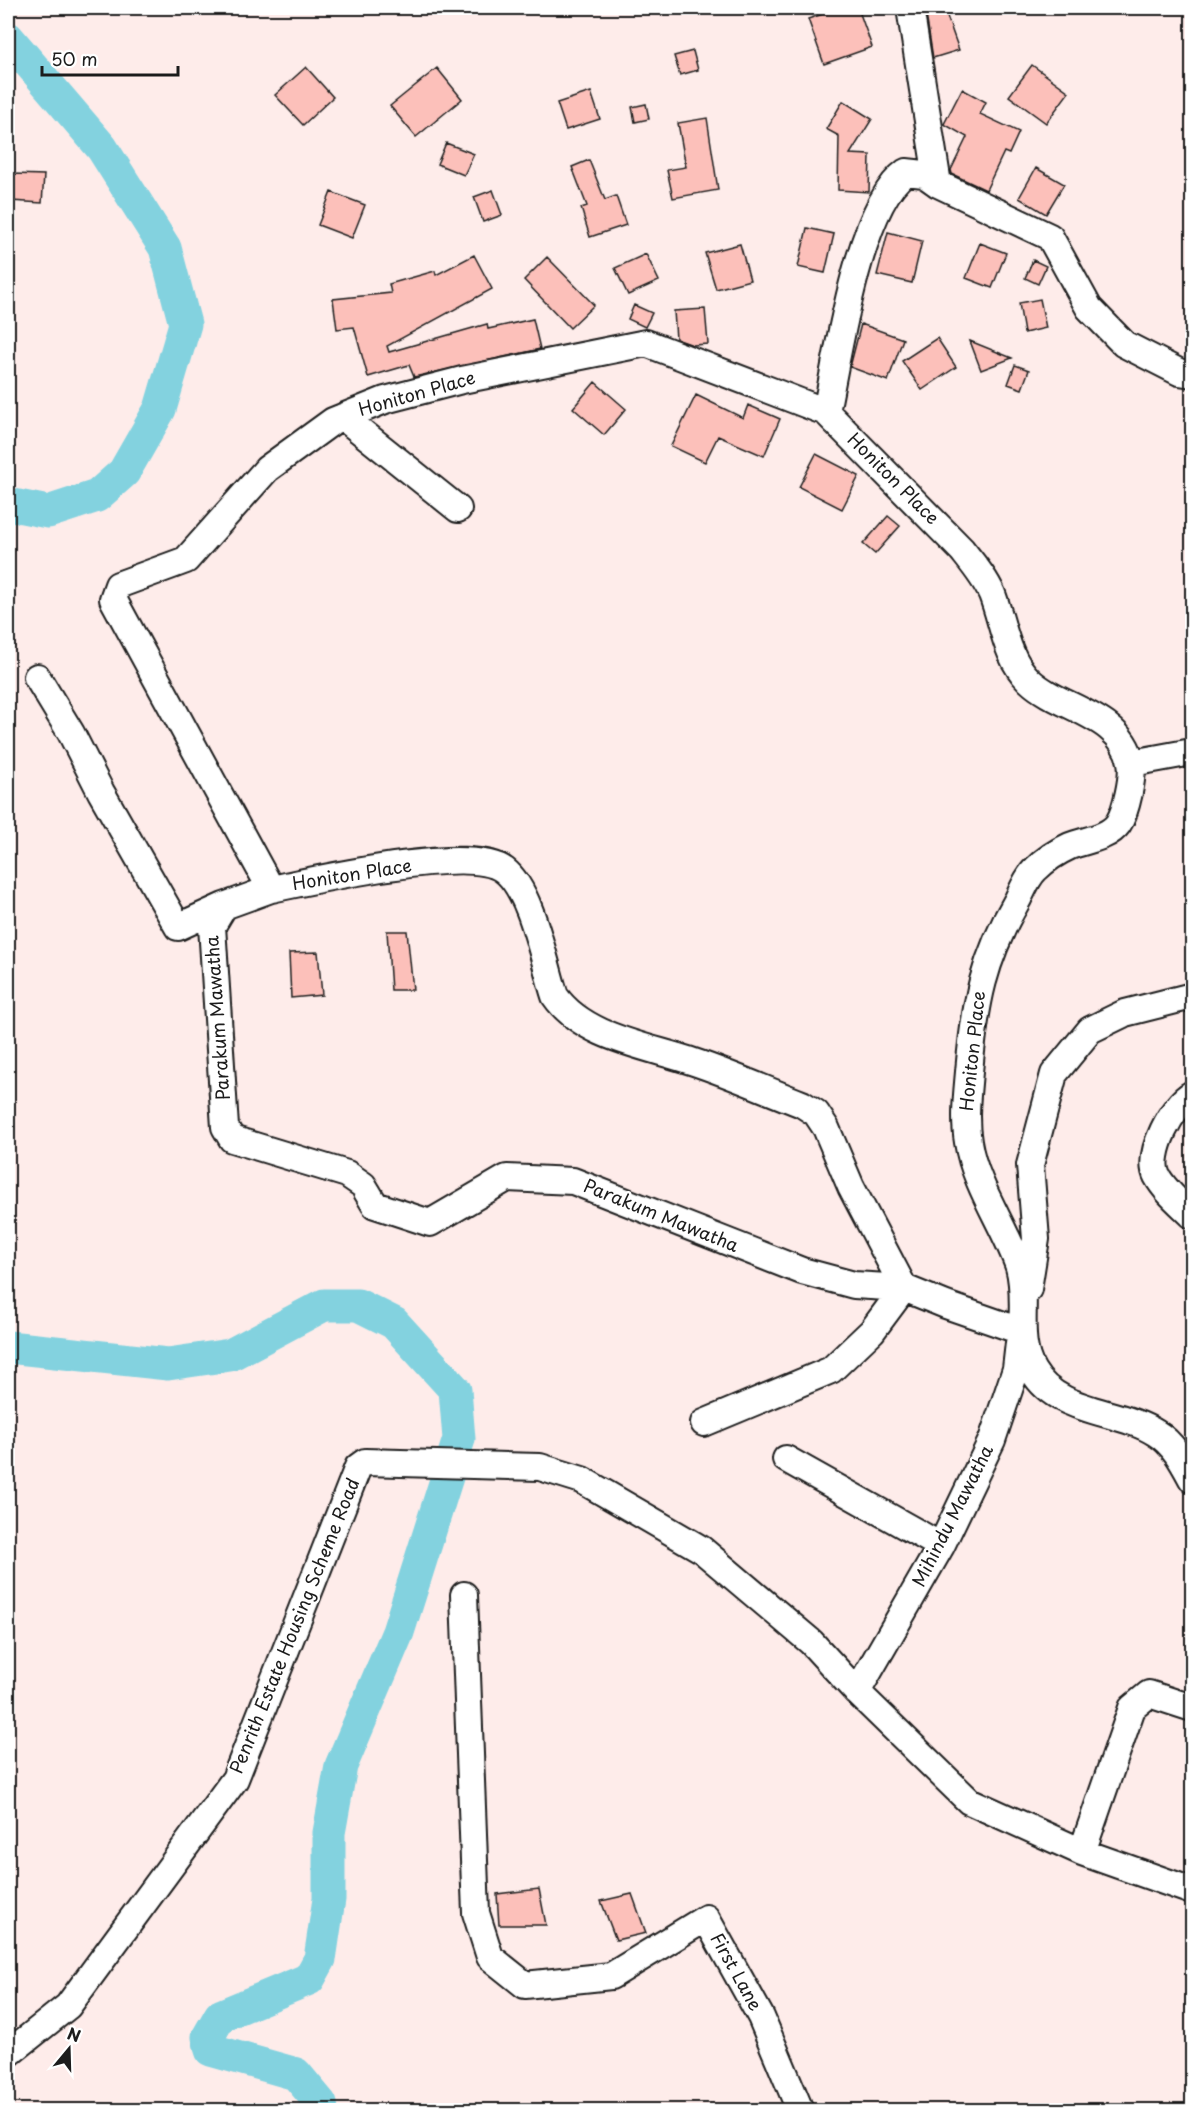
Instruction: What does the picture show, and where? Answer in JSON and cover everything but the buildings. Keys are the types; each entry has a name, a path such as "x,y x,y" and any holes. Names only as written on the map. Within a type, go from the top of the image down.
{"street":[{"path":"910,8 938,184"},
{"path":"826,412 870,225 894,181 906,172 924,174 938,184 1050,237 1089,308 1124,344 1179,372 1192,374"},
{"name":"Honiton Place","path":"904,1288 851,1187 826,1128 816,1113 802,1104 696,1062 610,1035 579,1020 563,1008 555,996 526,903 504,870 492,864 465,861 414,865 359,872 271,889 113,599 118,585 186,560 267,469 343,417 385,400 462,380 646,343 826,412 963,550 991,592 1016,666 1029,681 1051,696 1099,720 1120,739 1132,763 1125,809 1117,826 1107,833 1068,847 1034,870 1001,927 982,976 974,1012 966,1119 968,1144 1022,1277 1021,1330 1031,1369 1038,1379 1070,1403 1136,1422 1158,1434 1172,1446 1192,1479"},
{"path":"343,417 458,509"},
{"path":"37,677 71,733 100,792 178,927 224,906 271,889"},
{"path":"1132,763 1192,752"},
{"name":"Parakum Mawatha","path":"224,906 212,926 225,1127 232,1139 346,1174 363,1185 375,1205 430,1223 507,1178 573,1181 802,1272 854,1286 904,1288"},
{"path":"704,1423 831,1370 872,1330 904,1288 946,1305 1021,1330 1036,1239 1030,1165 1054,1074 1090,1030 1125,1013 1192,996"},
{"path":"1192,1094 1183,1099 1162,1132 1155,1158 1156,1175 1192,1215"},
{"name":"Mihindu Mawatha","path":"857,1692 941,1546 992,1440 1016,1369 1021,1330"},
{"path":"786,1459 941,1546"},
{"name":"Penrith Estate Housing Scheme Road","path":"8,2054 68,2006 235,1779 358,1467 365,1462 540,1467 582,1480 701,1549 811,1642 857,1692 969,1801 1082,1852 1192,1891"},
{"name":"First Lane","path":"464,1595 476,1914 490,1957 525,1985 611,1976 705,1918 761,2017 800,2110"},
{"path":"1082,1852 1132,1708 1149,1694 1192,1708"}],"waterway":[{"path":"8,38 102,148 165,248 185,324 160,409 124,472 97,496 48,512 8,504"},
{"path":"8,1347 168,1364 230,1355 324,1305 358,1305 394,1323 455,1390 459,1439 398,1632 341,1766 329,1833 329,1899 320,1959 309,1979 220,2016 208,2037 211,2050 296,2074 321,2104 322,2110"}]}
